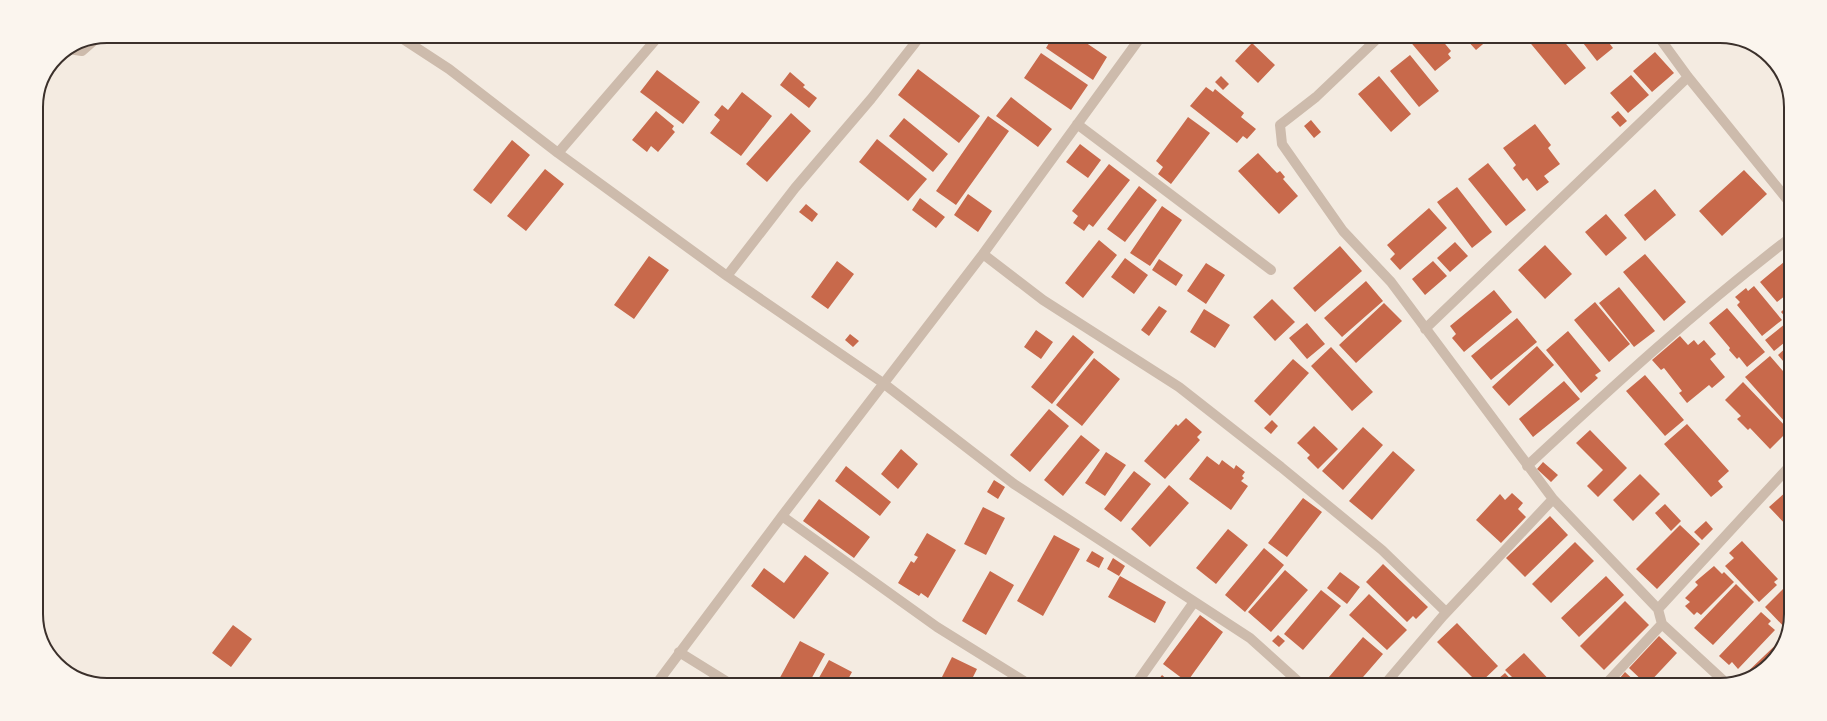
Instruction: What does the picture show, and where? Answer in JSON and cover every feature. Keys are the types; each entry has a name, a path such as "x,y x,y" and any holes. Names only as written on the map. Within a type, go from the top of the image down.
{"street":[{"path":"409,43 449,69 558,153 727,276 883,383 1014,484 1250,638 1294,678"},
{"path":"558,153 653,43"},
{"path":"727,276 795,188 871,99 915,43"},
{"path":"660,678 883,383 983,254 1136,43"},
{"path":"1373,43 1316,97 1280,125 1282,144 1343,231 1390,282 1553,499 1658,609 1662,624 1720,678"},
{"path":"1663,43 1688,77 1784,196"},
{"path":"1425,329 1688,77"},
{"path":"1077,124 1271,270"},
{"path":"1527,466 1629,371 1731,283 1784,243"},
{"path":"983,254 1043,300 1179,387 1281,467 1382,550 1446,612"},
{"path":"1658,609 1784,472"},
{"path":"1390,678 1446,612 1553,499"},
{"path":"782,516 936,627 1019,678"},
{"path":"1140,678 1194,602"},
{"path":"1612,678 1662,624"},
{"path":"679,652 721,678"}],"building":[{"path":"1049,43 1086,43 1107,57 1093,80 1046,48"},
{"path":"1252,43 1275,65 1258,83 1235,61"},
{"path":"1411,43 1444,43 1451,51 1448,54 1451,58 1435,71"},
{"path":"1470,43 1484,43 1476,50"},
{"path":"1530,43 1565,43 1586,68 1565,85"},
{"path":"1583,43 1609,43 1613,48 1597,61"},
{"path":"1655,52 1674,73 1652,92 1633,71"},
{"path":"1041,53 1088,85 1071,110 1024,78"},
{"path":"1410,55 1439,91 1419,107 1390,71"},
{"path":"918,69 980,116 959,143 898,95"},
{"path":"657,70 700,102 683,124 640,92"},
{"path":"790,72 805,85 803,87 817,98 809,108 780,85"},
{"path":"1631,75 1649,95 1628,113 1610,93"},
{"path":"1221,76 1229,84 1223,90 1215,82"},
{"path":"1379,76 1411,114 1391,132 1358,94"},
{"path":"1206,87 1213,92 1215,89 1244,113 1241,117 1256,129 1247,139 1243,136 1237,143 1190,106"},
{"path":"742,92 772,116 741,156 710,133 720,120 714,115 722,105 728,110"},
{"path":"1011,97 1052,129 1038,147 996,116"},
{"path":"656,111 674,126 672,129 675,132 658,152 651,146 647,152 632,140"},
{"path":"1618,111 1627,121 1620,127 1611,117"},
{"path":"791,113 811,131 767,182 746,164"},
{"path":"988,116 1009,131 956,205 936,191"},
{"path":"1188,117 1210,133 1171,184 1158,174 1163,167 1156,161"},
{"path":"904,118 948,154 933,172 889,136"},
{"path":"1311,120 1321,132 1314,138 1304,126"},
{"path":"1535,124 1551,145 1548,148 1560,164 1544,176 1549,182 1537,191 1527,178 1523,181 1513,168 1516,165 1503,148"},
{"path":"877,139 927,179 908,201 859,162"},
{"path":"512,140 530,155 491,204 473,190"},
{"path":"1080,144 1101,160 1088,178 1066,162"},
{"path":"1258,153 1277,173 1280,171 1285,177 1283,179 1298,196 1279,214 1238,171"},
{"path":"1488,163 1526,210 1506,226 1468,179"},
{"path":"1109,164 1130,180 1093,227 1089,224 1084,231 1073,223 1078,216 1072,211"},
{"path":"545,169 564,184 526,231 507,216"},
{"path":"1744,170 1767,194 1722,236 1699,211"},
{"path":"1139,186 1157,200 1125,242 1107,229"},
{"path":"1457,187 1492,232 1472,248 1437,202"},
{"path":"1655,189 1676,215 1645,241 1624,215"},
{"path":"968,194 992,211 978,232 954,215"},
{"path":"920,198 945,217 936,228 912,210"},
{"path":"806,204 818,214 812,222 799,212"},
{"path":"1162,206 1182,220 1150,266 1130,253"},
{"path":"1429,208 1447,228 1400,270 1390,259 1395,254 1387,245"},
{"path":"1606,214 1627,238 1606,256 1585,232"},
{"path":"1099,240 1117,255 1083,298 1065,283"},
{"path":"1455,242 1468,256 1450,272 1437,258"},
{"path":"1545,245 1572,274 1545,299 1518,270"},
{"path":"1340,246 1362,271 1315,312 1293,288"},
{"path":"1645,254 1686,302 1664,321 1623,272"},
{"path":"649,256 669,270 634,319 614,305"},
{"path":"1125,258 1148,275 1134,294 1111,277"},
{"path":"1159,259 1183,275 1176,286 1152,270"},
{"path":"837,261 854,274 828,309 811,297"},
{"path":"1433,261 1447,276 1425,295 1412,279"},
{"path":"1784,262 1784,297 1777,302 1760,282"},
{"path":"1206,263 1225,275 1206,304 1187,291"},
{"path":"1366,281 1383,301 1342,337 1324,318"},
{"path":"1754,286 1782,320 1762,336 1737,305 1740,302 1735,297 1746,288 1748,291"},
{"path":"1619,287 1655,331 1634,347 1599,303"},
{"path":"1494,290 1512,312 1464,352 1452,338 1456,334 1450,326"},
{"path":"1272,299 1295,322 1275,341 1253,317"},
{"path":"1595,302 1630,344 1609,362 1574,320"},
{"path":"1384,303 1402,321 1356,363 1339,345"},
{"path":"1159,306 1167,311 1149,336 1141,330"},
{"path":"1727,308 1765,352 1747,367 1739,357 1737,359 1729,350 1730,348 1709,323"},
{"path":"1204,309 1230,325 1215,348 1190,332"},
{"path":"1517,318 1537,342 1491,380 1471,356"},
{"path":"1307,323 1325,344 1307,359 1289,338"},
{"path":"1784,325 1784,343 1774,351 1765,340"},
{"path":"1036,330 1053,342 1041,359 1024,347"},
{"path":"1568,331 1601,371 1595,375 1598,378 1581,393 1546,350"},
{"path":"850,334 859,341 853,347 845,340"},
{"path":"1073,335 1094,352 1052,404 1031,387"},
{"path":"1680,336 1688,345 1694,340 1698,345 1704,340 1716,354 1710,359 1725,377 1712,388 1709,385 1687,403 1679,393 1682,391 1664,368 1661,370 1652,360"},
{"path":"1537,346 1554,365 1509,406 1492,387"},
{"path":"1331,347 1373,392 1352,411 1311,366"},
{"path":"1784,350 1784,362 1778,355"},
{"path":"1770,356 1784,372 1784,421 1745,377"},
{"path":"1094,358 1120,379 1082,426 1056,405"},
{"path":"1293,359 1309,373 1270,416 1254,401"},
{"path":"1645,375 1684,420 1665,436 1626,391"},
{"path":"1564,381 1580,399 1533,437 1519,419"},
{"path":"1743,382 1784,425 1784,435 1770,449 1750,428 1748,430 1737,419 1741,416 1725,400"},
{"path":"1049,409 1069,426 1030,472 1010,455"},
{"path":"1186,418 1202,432 1197,437 1200,440 1165,479 1144,461 1176,424 1178,426"},
{"path":"1272,420 1278,426 1271,434 1264,428"},
{"path":"1687,424 1729,471 1718,481 1723,487 1711,497 1664,444"},
{"path":"1314,426 1338,449 1318,469 1307,458 1310,455 1297,443"},
{"path":"1363,427 1383,445 1343,490 1322,471"},
{"path":"1590,430 1627,468 1598,497 1587,486 1603,470 1576,443"},
{"path":"1081,435 1100,450 1063,496 1044,480"},
{"path":"901,449 918,464 898,489 881,474"},
{"path":"1393,451 1415,470 1372,520 1349,501"},
{"path":"1106,452 1126,465 1105,496 1085,483"},
{"path":"1207,456 1219,465 1222,460 1234,469 1236,465 1245,472 1242,476 1244,478 1241,481 1248,486 1231,510 1189,479"},
{"path":"1543,462 1558,475 1551,482 1537,469"},
{"path":"846,466 891,502 880,516 835,481"},
{"path":"1134,471 1151,484 1121,522 1104,509"},
{"path":"1640,474 1660,494 1633,521 1613,500"},
{"path":"994,480 1005,487 998,499 987,492"},
{"path":"1169,485 1189,503 1150,547 1131,529"},
{"path":"1512,493 1523,503 1518,509 1526,517 1501,543 1476,520 1500,494 1505,500"},
{"path":"1784,494 1784,523 1769,507"},
{"path":"1303,498 1322,512 1287,557 1268,543"},
{"path":"819,499 870,537 854,558 803,521"},
{"path":"1665,504 1681,521 1671,531 1655,513"},
{"path":"983,507 1005,518 986,555 964,544"},
{"path":"1550,516 1568,535 1525,577 1506,558"},
{"path":"1706,521 1713,529 1702,540 1694,532"},
{"path":"1680,525 1700,544 1657,589 1636,569"},
{"path":"1228,529 1248,545 1216,584 1196,568"},
{"path":"927,533 956,550 928,598 921,593 919,596 898,583 911,561 914,563 918,557 914,555"},
{"path":"1054,535 1080,549 1043,616 1017,601"},
{"path":"1742,541 1778,579 1774,582 1777,585 1759,602 1725,566 1734,558 1729,553"},
{"path":"1575,542 1594,561 1551,603 1532,584"},
{"path":"1264,548 1284,565 1245,612 1225,595"},
{"path":"1092,551 1104,558 1099,568 1086,561"},
{"path":"805,555 829,573 794,619 751,586 764,568 784,583"},
{"path":"1113,558 1125,566 1119,576 1107,569"},
{"path":"1383,564 1428,607 1416,619 1413,616 1407,622 1366,582"},
{"path":"1714,566 1722,574 1724,572 1734,582 1701,615 1697,612 1694,615 1685,606 1690,602 1685,598 1698,585 1695,582"},
{"path":"1285,570 1308,590 1271,632 1248,612"},
{"path":"990,571 1014,585 986,635 962,621"},
{"path":"1340,572 1360,587 1347,604 1327,588"},
{"path":"1120,576 1166,602 1155,623 1108,597"},
{"path":"1606,576 1624,595 1579,637 1561,618"},
{"path":"1736,584 1754,602 1713,645 1694,628"},
{"path":"1783,589 1784,590 1783,626 1765,607"},
{"path":"1321,590 1341,606 1303,650 1284,634"},
{"path":"1369,594 1407,630 1387,650 1349,615"},
{"path":"1625,601 1649,625 1604,670 1580,646"},
{"path":"1761,612 1771,621 1768,624 1775,630 1738,669 1732,662 1729,665 1719,656"},
{"path":"1200,615 1223,632 1190,678 1182,678 1163,664"},
{"path":"1457,623 1498,666 1485,678 1473,678 1437,642"},
{"path":"233,625 252,639 231,667 212,653"},
{"path":"1278,635 1285,641 1279,647 1272,641"},
{"path":"1659,636 1677,653 1654,678 1640,678 1629,668"},
{"path":"1363,637 1383,654 1362,678 1328,678"},
{"path":"800,641 825,654 812,678 780,678"},
{"path":"1776,645 1765,659 1748,671"},
{"path":"1524,653 1547,678 1513,678 1505,670"},
{"path":"952,657 977,669 972,678 942,678"},
{"path":"829,660 852,672 849,678 819,678"},
{"path":"1625,672 1631,678 1620,678"},
{"path":"1505,673 1510,678 1499,678"}]}
